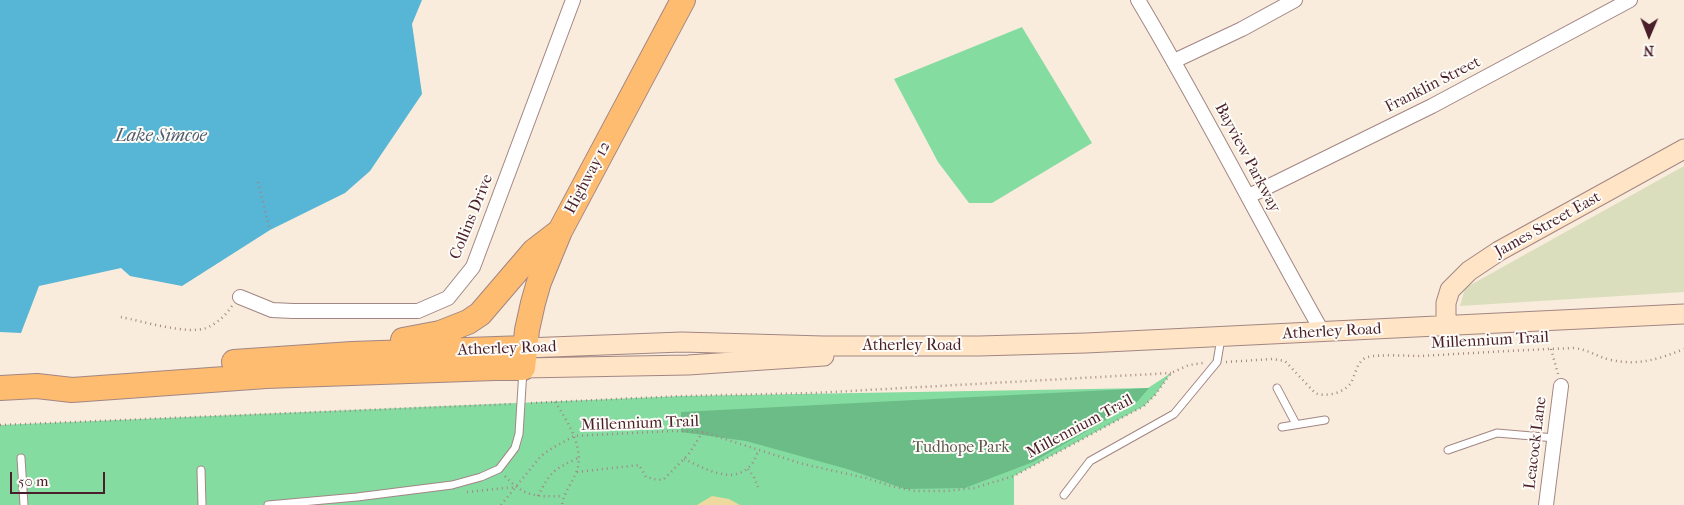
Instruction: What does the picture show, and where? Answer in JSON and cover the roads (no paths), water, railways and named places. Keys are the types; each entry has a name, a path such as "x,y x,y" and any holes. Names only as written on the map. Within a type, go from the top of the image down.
{"highway":[{"name":"Highway 12","path":"524,358 529,321 535,296 560,231 684,0"},
{"path":"285,358 424,338 468,322 480,314 534,251 560,231"},
{"name":"Atherley Road","path":"37,386 70,376 285,358 524,358"},
{"name":"Atherley Road","path":"0,388 37,386 72,390 524,358"}],"main road":[{"name":"James Street East","path":"1446,327 1446,303 1450,290 1469,271 1499,251 1684,149"},
{"name":"Atherley Road","path":"524,358 682,342 823,346 979,346 1221,338 1684,314"}],"street":[{"name":"Collins Drive","path":"240,297 272,310 418,311 448,298 473,267 573,0"},
{"name":"Bayview Parkway","path":"1138,0 1174,61 1249,196 1284,265 1323,333"},
{"path":"1174,61 1242,29 1295,0"},
{"name":"Franklin Street","path":"1249,196 1432,106 1630,0"},
{"name":"Leacock Lane","path":"1546,505 1561,386"}],"lane":[{"path":"1064,495 1090,461 1174,414 1217,362 1221,338"},
{"path":"268,505 357,497 452,485 481,477 499,469 515,448 519,434 524,358"},
{"path":"1277,388 1296,424"},
{"path":"1282,427 1325,420"},
{"path":"1448,450 1497,433 1555,438"},
{"path":"21,458 24,505"},
{"path":"201,470 204,505 210,505"}],"water":[{"name":"Lake Simcoe","path":"0,0 422,0 412,24 422,94 370,171 345,193 270,230 182,286 130,276 121,268 39,286 21,333 0,332"}],"park label":[{"name":"Tudhope Park","path":"961,448"}]}
